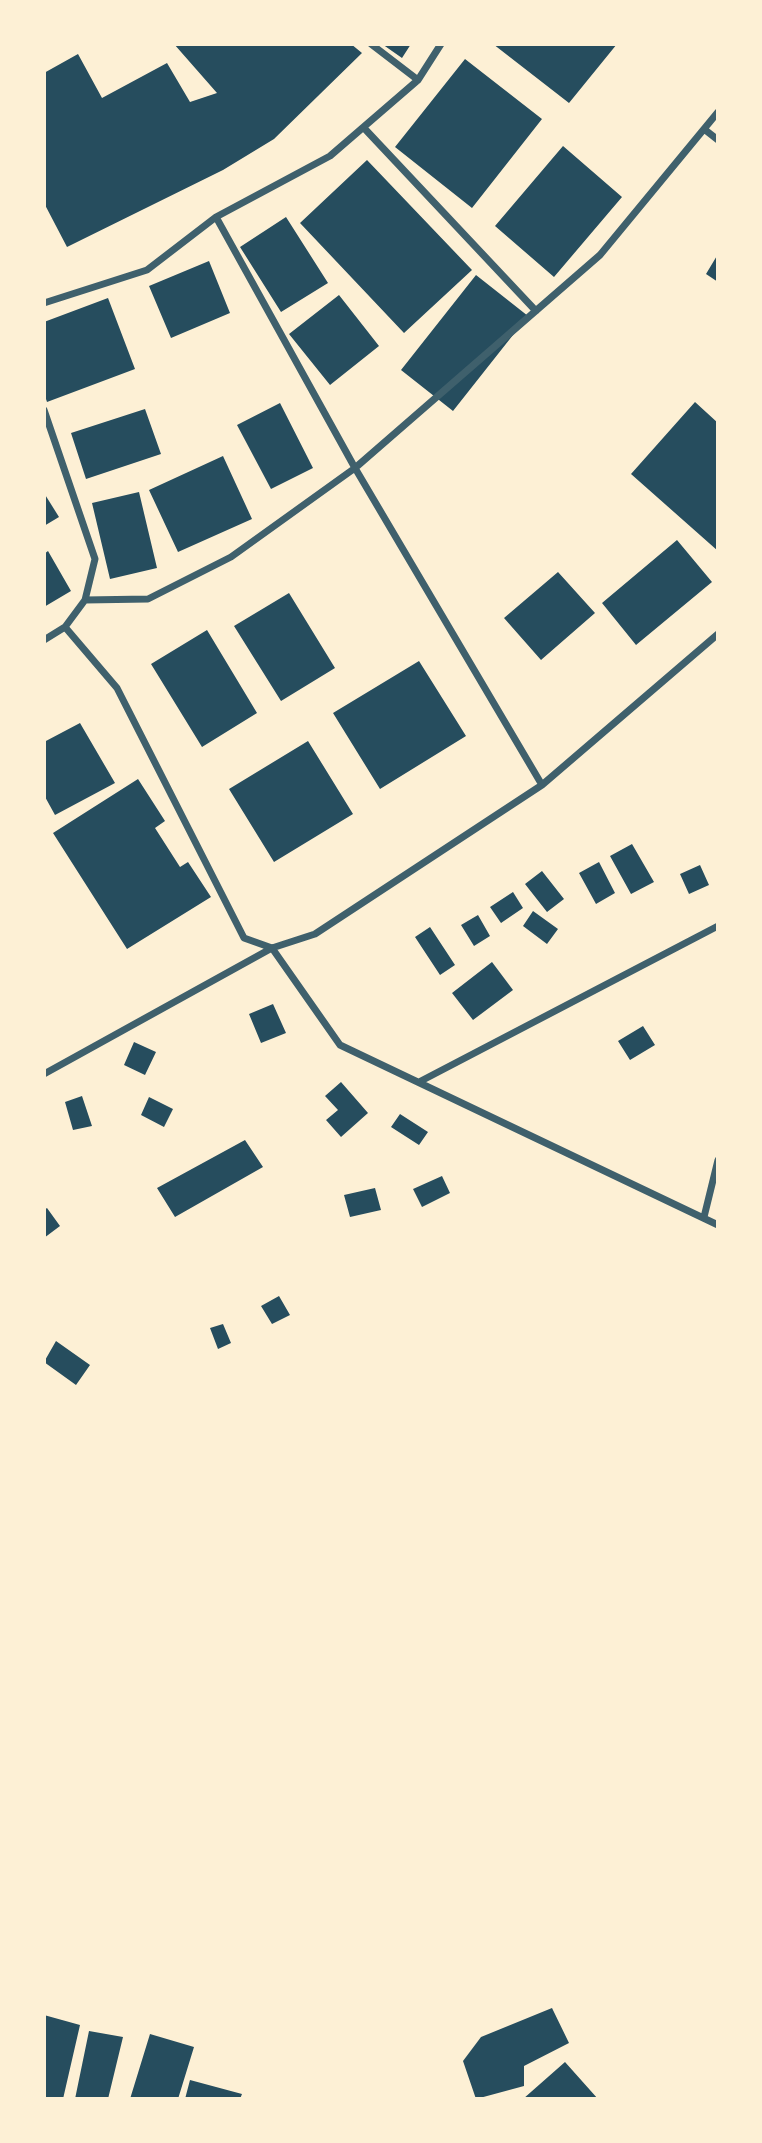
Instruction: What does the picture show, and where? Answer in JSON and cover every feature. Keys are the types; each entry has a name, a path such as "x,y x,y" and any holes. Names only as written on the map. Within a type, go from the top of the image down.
{"street":[{"path":"371,44 418,80"},
{"path":"44,303 147,270 216,217 330,156 418,80 441,44"},
{"path":"85,600 148,598 160,593 231,557 355,468 600,255 718,112"},
{"path":"365,128 536,311"},
{"path":"704,129 718,140"},
{"path":"216,217 355,468 542,785"},
{"path":"44,410 94,559 85,600 65,627 44,640"},
{"path":"65,627 117,688 244,938 272,948 340,1045 718,1225"},
{"path":"44,1074 272,948 315,934 542,785 718,634"},
{"path":"419,1082 718,926"},
{"path":"704,1217 718,1160"}],"building":[{"path":"174,44 351,44 362,53 274,139 223,170 67,247 44,203 44,73 78,54 102,98 167,63 190,102 217,93"},
{"path":"382,44 411,44 402,58"},
{"path":"493,44 617,44 569,103"},
{"path":"465,59 542,119 472,208 395,147"},
{"path":"563,146 622,197 554,277 495,226"},
{"path":"367,160 472,270 404,333 300,223"},
{"path":"286,217 328,283 281,312 240,247"},
{"path":"718,254 718,282 706,274"},
{"path":"209,261 230,313 171,338 149,286"},
{"path":"476,275 528,316 453,411 401,370"},
{"path":"339,295 379,346 330,385 289,334"},
{"path":"108,298 135,369 47,402 44,393 44,322"},
{"path":"695,402 718,423 718,551 631,474"},
{"path":"280,403 313,468 271,489 237,425"},
{"path":"145,409 161,454 86,479 71,433"},
{"path":"223,456 252,519 178,552 149,490"},
{"path":"139,492 157,568 110,579 92,503"},
{"path":"44,493 59,517 44,526"},
{"path":"677,540 712,582 636,645 602,603"},
{"path":"48,551 71,591 44,607 44,554"},
{"path":"558,572 595,613 541,660 504,618"},
{"path":"289,593 335,668 281,701 234,626"},
{"path":"207,630 257,713 202,747 151,664"},
{"path":"419,661 466,736 380,789 333,713"},
{"path":"80,723 115,783 55,815 44,795 44,742"},
{"path":"308,741 353,814 274,862 229,789"},
{"path":"138,779 165,821 155,828 180,867 188,862 211,897 127,949 53,833"},
{"path":"632,844 654,882 631,894 610,856"},
{"path":"599,862 615,893 596,904 579,873"},
{"path":"700,865 709,885 689,894 680,874"},
{"path":"542,871 564,899 547,912 525,884"},
{"path":"513,892 523,908 501,923 490,907"},
{"path":"533,911 558,929 547,944 523,926"},
{"path":"478,915 490,936 474,946 461,925"},
{"path":"430,927 455,965 440,975 415,937"},
{"path":"492,962 513,990 473,1020 452,993"},
{"path":"273,1004 286,1033 261,1043 249,1014"},
{"path":"643,1026 655,1045 630,1060 618,1041"},
{"path":"134,1042 156,1052 145,1075 124,1065"},
{"path":"341,1082 368,1113 341,1137 326,1120 338,1110 325,1096"},
{"path":"82,1096 92,1126 73,1130 65,1102"},
{"path":"149,1097 173,1109 164,1127 141,1115"},
{"path":"400,1114 428,1132 419,1145 391,1127"},
{"path":"245,1140 263,1167 175,1217 157,1188"},
{"path":"442,1176 450,1193 422,1207 413,1189"},
{"path":"375,1188 381,1210 350,1217 344,1195"},
{"path":"47,1208 60,1226 44,1238 44,1210"},
{"path":"279,1296 290,1315 272,1324 261,1306"},
{"path":"223,1324 231,1343 218,1349 210,1328"},
{"path":"56,1341 90,1365 76,1385 44,1362"},
{"path":"552,2008 569,2043 524,2066 524,2086 476,2099 463,2061 481,2037"},
{"path":"44,2015 80,2025 63,2099 44,2099"},
{"path":"89,2031 123,2037 108,2099 75,2099"},
{"path":"150,2034 194,2047 178,2099 130,2099"},
{"path":"565,2062 598,2099 523,2099"},
{"path":"190,2080 242,2094 240,2099 185,2099"}]}
